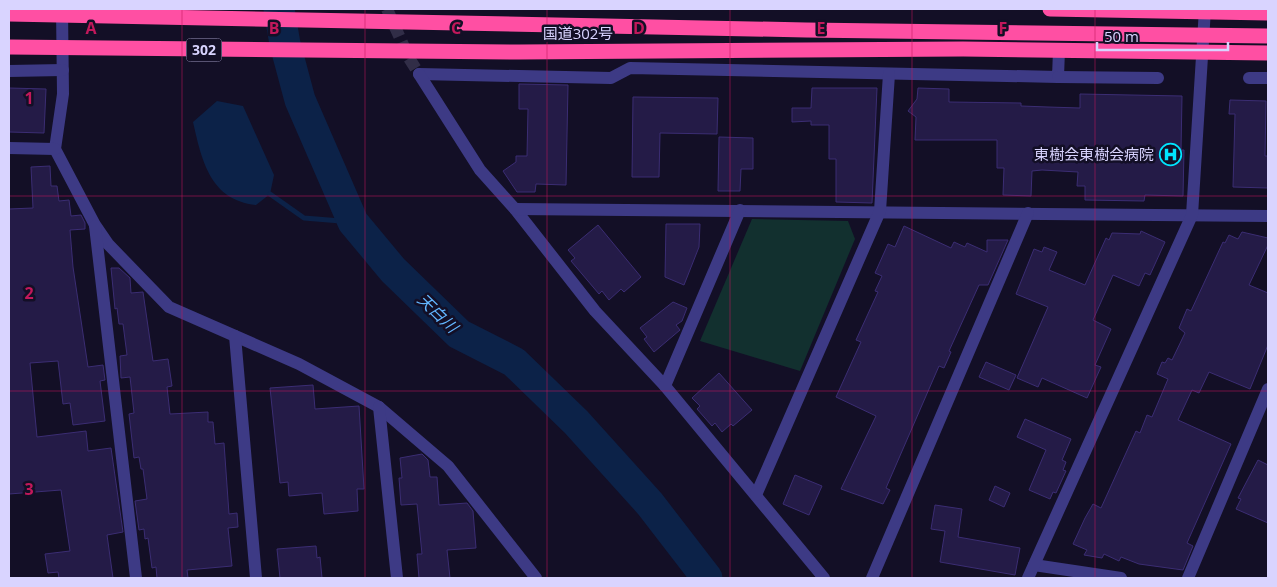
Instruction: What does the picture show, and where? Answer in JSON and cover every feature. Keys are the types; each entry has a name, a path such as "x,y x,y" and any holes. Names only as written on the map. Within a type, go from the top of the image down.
{"highway":[{"path":"1050,9 1268,13"},
{"path":"9,14 806,30 1268,36"},
{"name":"国道302号","path":"9,48 400,52 954,49 1268,53"}],"street":[{"path":"62,9 63,94 55,149 95,225 108,244 169,306 299,364 379,407 448,466 536,578"},
{"path":"1028,578 1192,215 1205,9"},
{"path":"1058,77 1059,50"},
{"path":"824,578 665,386 595,311 515,209 480,170 419,74 612,78 630,68 1158,78"},
{"path":"9,71 63,70"},
{"path":"756,495 880,211 889,74"},
{"path":"1249,78 1268,78"},
{"path":"9,148 55,149"},
{"path":"515,209 1028,212 1268,216"},
{"path":"665,386 740,210"},
{"path":"872,578 1028,212"},
{"path":"95,225 136,578"},
{"path":"235,336 256,578"},
{"path":"1188,578 1268,389"},
{"path":"379,407 397,578"},
{"path":"1034,565 1121,578"}],"green space":[{"path":"752,219 848,221 855,239 800,371 700,341"}],"water":[{"path":"217,101 243,106 274,175 270,194 256,205 240,202 218,187 200,151 193,122"}],"building":[{"path":"519,84 568,85 566,185 536,184 535,192 517,192 503,171 516,162 516,156 527,156 528,109 519,109"},
{"path":"9,88 46,89 44,133 9,132"},
{"path":"812,88 877,88 872,203 836,202 836,159 829,159 829,125 811,125 811,121 792,122 792,108 811,108"},
{"path":"918,88 949,89 949,102 1021,103 1021,106 1080,108 1080,94 1182,96 1181,150 1184,150 1183,196 1145,195 1144,201 1085,200 1085,186 1077,186 1078,172 1042,170 1032,171 1031,196 1003,195 1004,168 997,168 997,140 915,140 916,117 908,111 917,99"},
{"path":"633,97 718,98 717,134 660,133 659,177 632,177"},
{"path":"1230,100 1266,101 1265,156 1268,156 1268,188 1233,187 1235,114 1229,114"},
{"path":"719,137 753,138 753,169 741,169 740,191 718,191"},
{"path":"50,166 51,186 57,186 59,201 69,200 71,216 81,215 85,223 85,229 70,230 73,267 88,367 103,365 105,380 100,381 105,421 73,425 70,403 63,404 58,361 30,363 37,437 86,431 88,451 111,448 123,532 107,535 113,578 59,578 58,572 48,573 45,554 70,551 61,490 9,494 9,209 33,208 31,167"},
{"path":"666,224 700,224 699,247 684,285 665,277"},
{"path":"598,225 641,277 624,292 621,289 609,300 602,291 599,294 571,261 575,258 568,250"},
{"path":"904,226 951,248 954,242 965,247 967,243 987,252 987,240 1008,240 988,285 979,285 949,351 951,352 944,368 939,366 886,488 890,490 883,504 841,489 876,416 836,397 861,342 856,340 878,292 875,291 882,276 875,273 888,244 895,247"},
{"path":"1141,231 1165,242 1150,275 1145,273 1139,286 1113,275 1093,320 1111,329 1095,365 1101,367 1087,398 1042,378 1038,387 1017,378 1048,307 1016,294 1034,249 1042,252 1044,247 1057,252 1049,270 1085,285 1106,238 1109,240 1112,233 1140,234"},
{"path":"1242,232 1268,238 1268,245 1249,285 1268,293 1268,345 1250,389 1209,372 1199,393 1192,390 1178,420 1231,444 1187,543 1193,546 1183,570 1139,564 1121,557 1119,561 1104,554 1102,558 1084,555 1087,550 1073,544 1093,504 1101,508 1136,431 1140,433 1147,415 1152,417 1168,379 1157,374 1162,362 1165,363 1168,358 1172,360 1185,333 1179,328 1187,309 1191,311 1223,242 1225,243 1229,235 1238,239"},
{"path":"111,268 119,268 130,278 131,293 143,292 153,361 168,359 172,386 167,387 170,414 208,412 208,422 213,422 215,444 224,443 229,514 237,513 238,527 228,528 232,566 187,570 188,578 157,578 156,567 152,568 148,538 145,539 144,529 139,530 135,501 147,499 143,469 141,469 139,457 134,458 129,414 134,413 130,377 121,378 120,356 127,355 123,324 119,324 117,308 115,309"},
{"path":"673,302 687,308 682,321 676,325 680,330 654,352 644,339 647,337 640,328"},
{"path":"986,362 1016,375 1009,390 979,377"},
{"path":"719,373 752,410 733,426 731,424 722,432 715,423 712,426 697,409 700,406 692,398"},
{"path":"313,385 315,409 359,406 364,489 357,489 358,511 324,514 322,493 289,496 288,482 280,483 270,388"},
{"path":"1025,419 1071,439 1062,460 1066,462 1063,470 1066,471 1056,493 1053,492 1050,499 1029,490 1046,450 1017,437"},
{"path":"422,454 428,460 430,477 437,477 439,505 467,503 473,511 476,548 447,550 450,578 419,578 417,554 422,554 417,504 401,505 399,478 402,478 400,458"},
{"path":"1258,460 1268,465 1268,523 1236,509 1241,499 1238,498"},
{"path":"795,475 822,486 809,515 783,504"},
{"path":"995,486 1010,493 1004,507 989,500"},
{"path":"935,505 962,509 958,537 1020,548 1015,575 940,562 945,531 931,529"},
{"path":"316,546 317,558 320,557 322,578 280,578 277,549"}],"waterway":[{"name":"天白川","path":"279,9 285,44 300,100 353,222 393,270 459,334 514,362 576,422 650,504 707,578"},
{"path":"270,194 304,218 353,222"}],"tunnel":[{"path":"387,9 409,58 419,74"}],"place":[{"name":"東樹会東樹会病院","path":"1170,155"}]}
